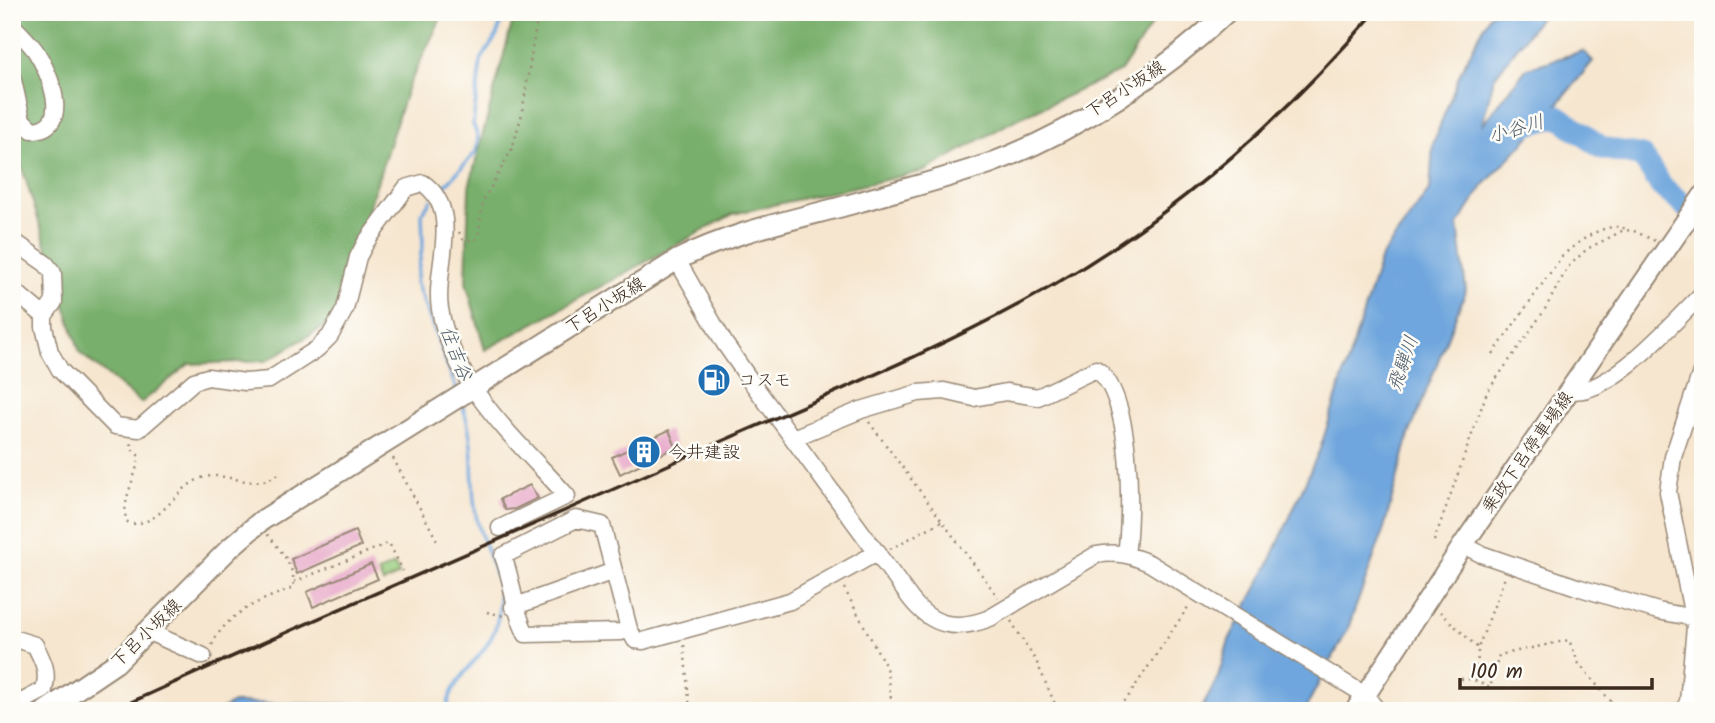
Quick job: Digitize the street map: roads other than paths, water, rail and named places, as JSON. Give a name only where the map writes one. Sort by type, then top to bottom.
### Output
[{"type":"main road","name":"下呂小坂線","points":[[45,711],[100,675],[149,632],[257,524],[677,260],[736,236],[981,166],[1039,142],[1153,73],[1199,39],[1227,12]]},
{"type":"main road","name":"乗政下呂停車場線","points":[[1360,703],[1463,545],[1703,196]]},
{"type":"street","points":[[12,25],[39,57],[54,97],[55,114],[51,123],[43,129],[32,130],[22,120],[12,76]]},
{"type":"street","points":[[12,289],[44,316],[50,352],[60,370],[115,426],[139,429],[194,381],[208,377],[245,382],[269,380],[317,349],[330,336],[345,309],[358,257],[366,242],[406,188],[423,183],[430,188],[442,207],[445,220],[438,292],[440,312],[471,389],[567,496],[500,528]]},
{"type":"street","points":[[12,240],[46,264],[53,273],[54,302],[44,316]]},
{"type":"street","points":[[677,260],[725,344],[920,611],[937,622],[955,628],[971,626],[1096,555],[1112,552],[1126,554],[1149,563],[1346,683],[1360,703],[1378,711]]},
{"type":"street","points":[[1570,390],[1591,391],[1632,362],[1703,293]]},
{"type":"street","points":[[1683,711],[1696,689],[1695,627],[1698,617],[1668,492],[1673,457],[1703,366]]},
{"type":"street","points":[[793,438],[861,410],[918,393],[944,391],[974,398],[1006,392],[1038,397],[1096,369],[1104,374],[1115,395],[1122,419],[1130,526],[1126,554]]},
{"type":"street","points":[[629,629],[621,632],[526,634],[513,607],[511,578],[503,556],[576,519],[602,525],[629,629],[635,640],[643,641],[790,601],[879,553]]},
{"type":"street","points":[[1463,545],[1510,564],[1658,611],[1698,617]]},
{"type":"street","points":[[513,607],[614,571]]},
{"type":"street","points":[[149,632],[203,656]]},
{"type":"street","points":[[12,638],[35,645],[46,667],[47,679],[44,690],[12,707]]},
{"type":"water","name":"飛騨川","points":[[1491,12],[1544,12],[1494,78],[1482,125],[1527,68],[1583,51],[1593,61],[1543,122],[1483,186],[1458,225],[1466,290],[1409,435],[1383,532],[1347,631],[1304,711],[1200,711],[1217,680],[1229,640],[1269,564],[1320,449],[1381,257],[1430,189],[1433,144],[1460,73]]},
{"type":"water","points":[[233,703],[385,705],[427,711],[219,711]]},
{"type":"waterway","name":"住吉谷","points":[[439,192],[476,152],[478,137],[473,124],[481,60],[497,35],[504,12]]},
{"type":"waterway","name":"小谷川","points":[[1515,128],[1558,116],[1602,148],[1642,156],[1661,186],[1703,221]]},
{"type":"waterway","name":"住吉谷","points":[[431,200],[422,213],[423,242],[416,282],[457,391]]},
{"type":"waterway","name":"住吉谷","points":[[447,711],[449,700],[460,679],[490,640],[499,612],[498,583],[476,515],[470,434],[462,404]]},
{"type":"railway","points":[[112,711],[876,374],[966,332],[1052,286],[1141,228],[1225,162],[1303,90],[1375,12]]},
{"type":"place","name":"コスモ","points":[[714,380]]},
{"type":"place","name":"今井建設","points":[[644,452]]}]
